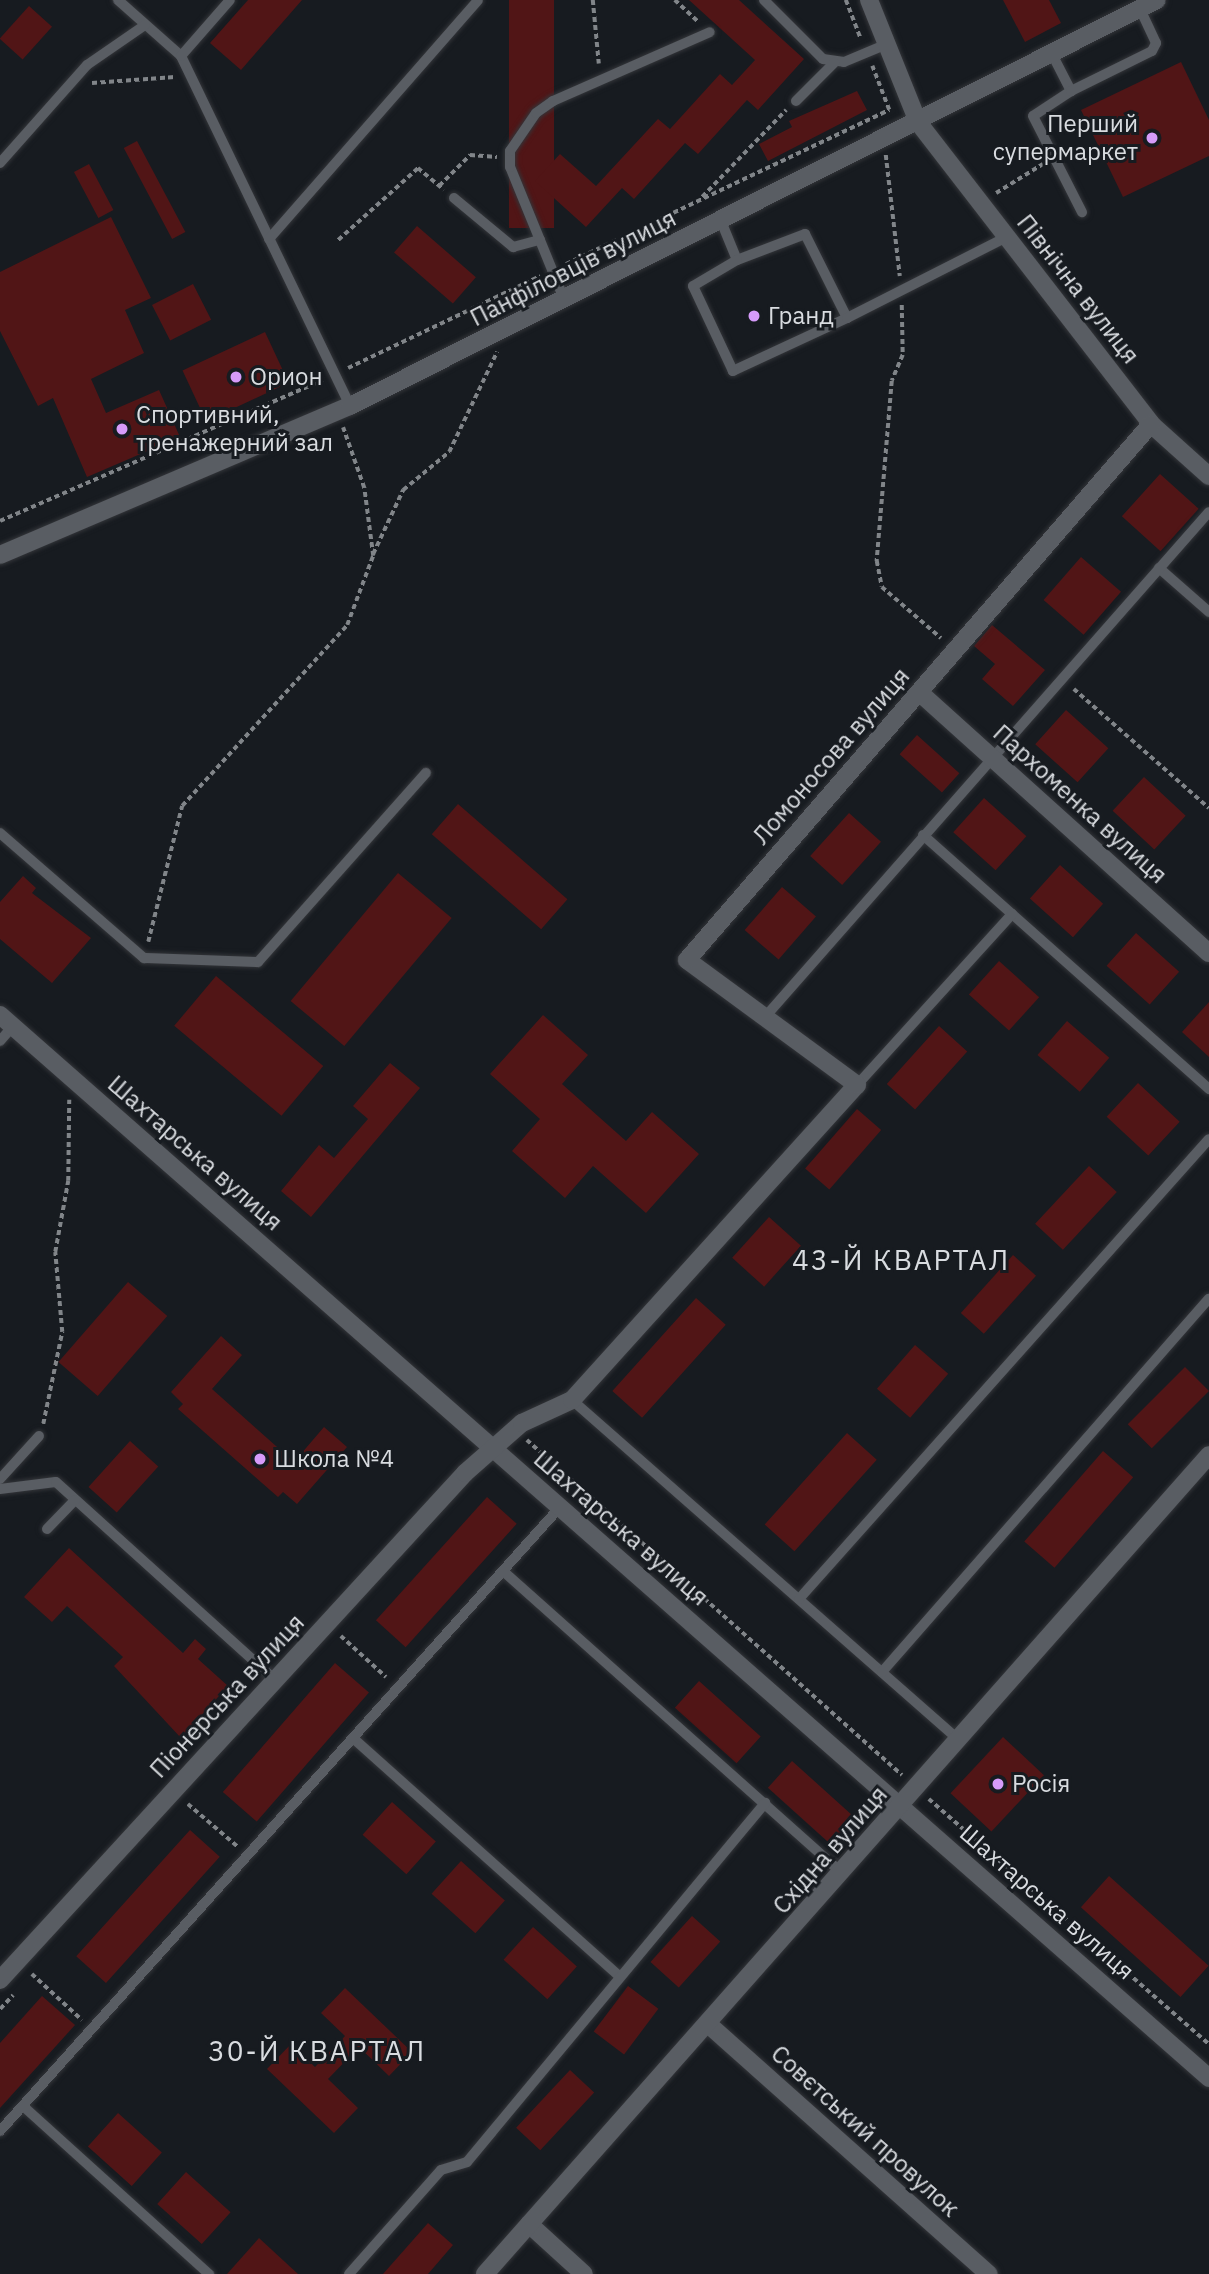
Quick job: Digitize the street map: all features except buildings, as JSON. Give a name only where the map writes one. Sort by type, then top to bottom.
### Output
[{"type":"street","name":"Північна вулиця","points":[[869,0],[918,122],[1151,424],[1209,476]]},
{"type":"street","name":"Панфіловців вулиця","points":[[0,555],[343,409],[1149,4]]},
{"type":"street","name":"Ломоносова вулиця","points":[[857,1085],[687,960],[1151,424]]},
{"type":"street","name":"Пархоменка вулиця","points":[[919,692],[1209,953]]},
{"type":"street","name":"Шахтарська вулиця","points":[[7,1021],[1209,2078]]},
{"type":"street","points":[[572,1400],[857,1085]]},
{"type":"street","name":"Піонерська вулиця","points":[[0,1980],[275,1680],[493,1448],[515,1429],[572,1400]]},
{"type":"street","name":"Східна вулиця","points":[[485,2274],[901,1807],[1209,1455]]},
{"type":"street","name":"Совєтський провулок","points":[[708,2024],[989,2274]]},
{"type":"street","points":[[529,2224],[584,2274]]},
{"type":"lane","points":[[118,0],[181,56],[334,375],[343,409]]},
{"type":"lane","points":[[181,56],[230,0]]},
{"type":"lane","points":[[269,239],[478,0]]},
{"type":"lane","points":[[764,0],[814,54],[834,63]]},
{"type":"lane","points":[[1082,212],[1034,110],[1152,51],[1156,43],[1149,4]]},
{"type":"lane","points":[[0,163],[69,85],[145,24]]},
{"type":"lane","points":[[564,299],[510,159],[536,113],[600,80],[710,32]]},
{"type":"lane","points":[[796,101],[834,63],[887,44]]},
{"type":"lane","points":[[1052,54],[1071,91]]},
{"type":"lane","points":[[454,198],[513,247],[540,240]]},
{"type":"lane","points":[[721,221],[737,260]]},
{"type":"lane","points":[[847,318],[805,234],[737,260],[693,286],[733,371],[847,318],[1007,237]]},
{"type":"lane","points":[[765,1017],[1209,512]]},
{"type":"lane","points":[[1159,568],[1209,612]]},
{"type":"lane","points":[[0,833],[144,958],[258,962],[426,773]]},
{"type":"lane","points":[[923,835],[1209,1089]]},
{"type":"lane","points":[[857,1085],[1012,914]]},
{"type":"lane","points":[[0,1041],[7,1021]]},
{"type":"lane","points":[[799,1599],[1209,1139]]},
{"type":"lane","points":[[882,1672],[1209,1299]]},
{"type":"lane","points":[[572,1400],[959,1740]]},
{"type":"lane","points":[[0,1479],[39,1436]]},
{"type":"lane","points":[[0,1489],[56,1482],[275,1680]]},
{"type":"lane","points":[[47,1529],[75,1500]]},
{"type":"lane","points":[[0,2131],[560,1507]]},
{"type":"lane","points":[[503,1571],[842,1872]]},
{"type":"lane","points":[[353,1738],[620,1977]]},
{"type":"lane","points":[[349,2274],[441,2170],[467,2162],[765,1803]]},
{"type":"lane","points":[[23,2105],[209,2274]]},
{"type":"path","points":[[593,0],[600,80]]},
{"type":"path","points":[[675,0],[710,32]]},
{"type":"path","points":[[69,85],[191,78]]},
{"type":"path","points":[[699,200],[796,101]]},
{"type":"path","points":[[0,521],[334,375],[889,110]]},
{"type":"path","points":[[884,139],[902,290],[903,355],[892,381],[877,561],[882,587],[955,651]]},
{"type":"path","points":[[439,186],[470,155],[510,159]]},
{"type":"path","points":[[980,203],[1054,157]]},
{"type":"path","points":[[338,240],[418,168],[454,198]]},
{"type":"path","points":[[144,958],[182,807],[347,625],[373,556],[403,490],[449,452],[509,327]]},
{"type":"path","points":[[343,409],[364,488],[373,556]]},
{"type":"path","points":[[1062,678],[1209,808]]},
{"type":"path","points":[[39,1436],[62,1332],[55,1252],[68,1181],[69,1098]]},
{"type":"path","points":[[515,1429],[1209,2044]]},
{"type":"path","points":[[341,1636],[398,1688]]},
{"type":"path","points":[[188,1804],[248,1855]]},
{"type":"path","points":[[32,1974],[91,2029]]},
{"type":"place","name":"Перший супермаркет","points":[[1152,138]]},
{"type":"place","name":"Гранд","points":[[754,316]]},
{"type":"place","name":"Орион","points":[[236,377]]},
{"type":"place","name":"Спортивний, тренажерний зал","points":[[122,429]]},
{"type":"place","name":"Школа №4","points":[[260,1459]]},
{"type":"place","name":"Росія","points":[[998,1784]]},
{"type":"district","name":"43-Й КВАРТАЛ","points":[[901,1260]]},
{"type":"district","name":"30-Й КВАРТАЛ","points":[[317,2051]]}]
